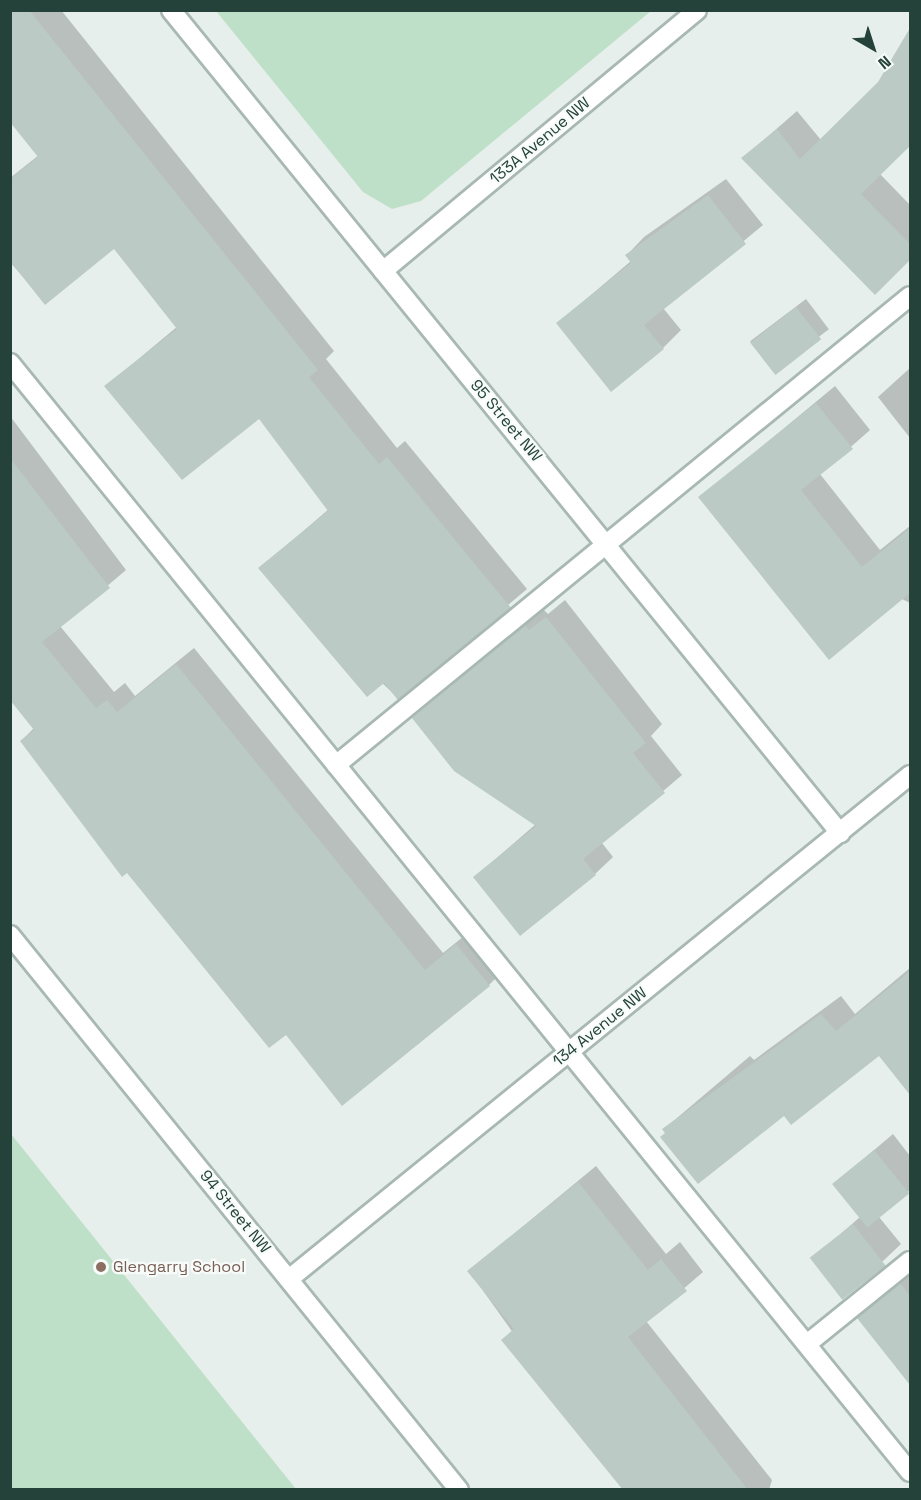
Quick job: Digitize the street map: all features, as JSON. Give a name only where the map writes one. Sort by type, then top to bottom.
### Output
[{"type":"street","name":"95 Street NW","points":[[171,10],[608,543],[840,833]]},
{"type":"street","name":"133A Avenue NW","points":[[383,271],[697,10]]},
{"type":"street","points":[[336,765],[910,296]]},
{"type":"street","points":[[10,363],[910,1472]]},
{"type":"street","name":"134 Avenue NW","points":[[289,1279],[910,776]]},
{"type":"street","name":"94 Street NW","points":[[10,935],[459,1490]]},
{"type":"street","points":[[807,1344],[910,1261]]},
{"type":"green space","points":[[216,11],[651,11],[421,201],[392,209],[363,192]]},
{"type":"green space","name":"Glengarry School","points":[[11,1134],[296,1489],[11,1489]]},
{"type":"building","points":[[10,10],[29,10],[318,370],[309,377],[379,464],[387,457],[511,608],[398,700],[384,683],[367,697],[258,568],[328,511],[259,419],[182,480],[104,386],[177,329],[114,249],[45,305],[10,261],[10,179],[38,157],[10,122]]},
{"type":"building","points":[[910,28],[910,146],[861,194],[910,244],[910,260],[875,295],[741,158],[777,129],[800,159],[878,82]]},
{"type":"building","points":[[708,195],[746,244],[644,325],[664,349],[611,392],[556,323],[631,263],[625,255]]},
{"type":"building","points":[[796,307],[821,339],[776,375],[750,343]]},
{"type":"building","points":[[816,403],[853,449],[801,490],[862,567],[910,528],[910,593],[829,660],[698,497]]},
{"type":"building","points":[[10,458],[110,588],[42,642],[96,708],[107,700],[117,712],[176,664],[425,970],[456,944],[490,986],[342,1106],[286,1035],[269,1048],[127,873],[122,877],[20,741],[34,730],[10,700]]},
{"type":"building","points":[[546,617],[646,743],[633,753],[665,793],[583,859],[596,875],[520,936],[473,877],[536,826],[454,771],[412,718],[525,625],[529,630]]},
{"type":"building","points":[[910,971],[910,1095],[879,1056],[791,1125],[784,1116],[698,1184],[660,1137],[665,1133],[662,1129],[821,1014],[836,1031]]},
{"type":"building","points":[[874,1150],[909,1194],[867,1228],[832,1184]]},
{"type":"building","points":[[578,1182],[648,1270],[661,1259],[687,1291],[628,1337],[748,1490],[623,1490],[501,1340],[514,1329],[467,1271]]},
{"type":"building","points":[[853,1224],[886,1266],[842,1300],[810,1258]]},
{"type":"building","points":[[900,1283],[910,1296],[910,1385],[857,1318]]},
{"type":"place","name":"Glengarry School","points":[[101,1267]]}]
